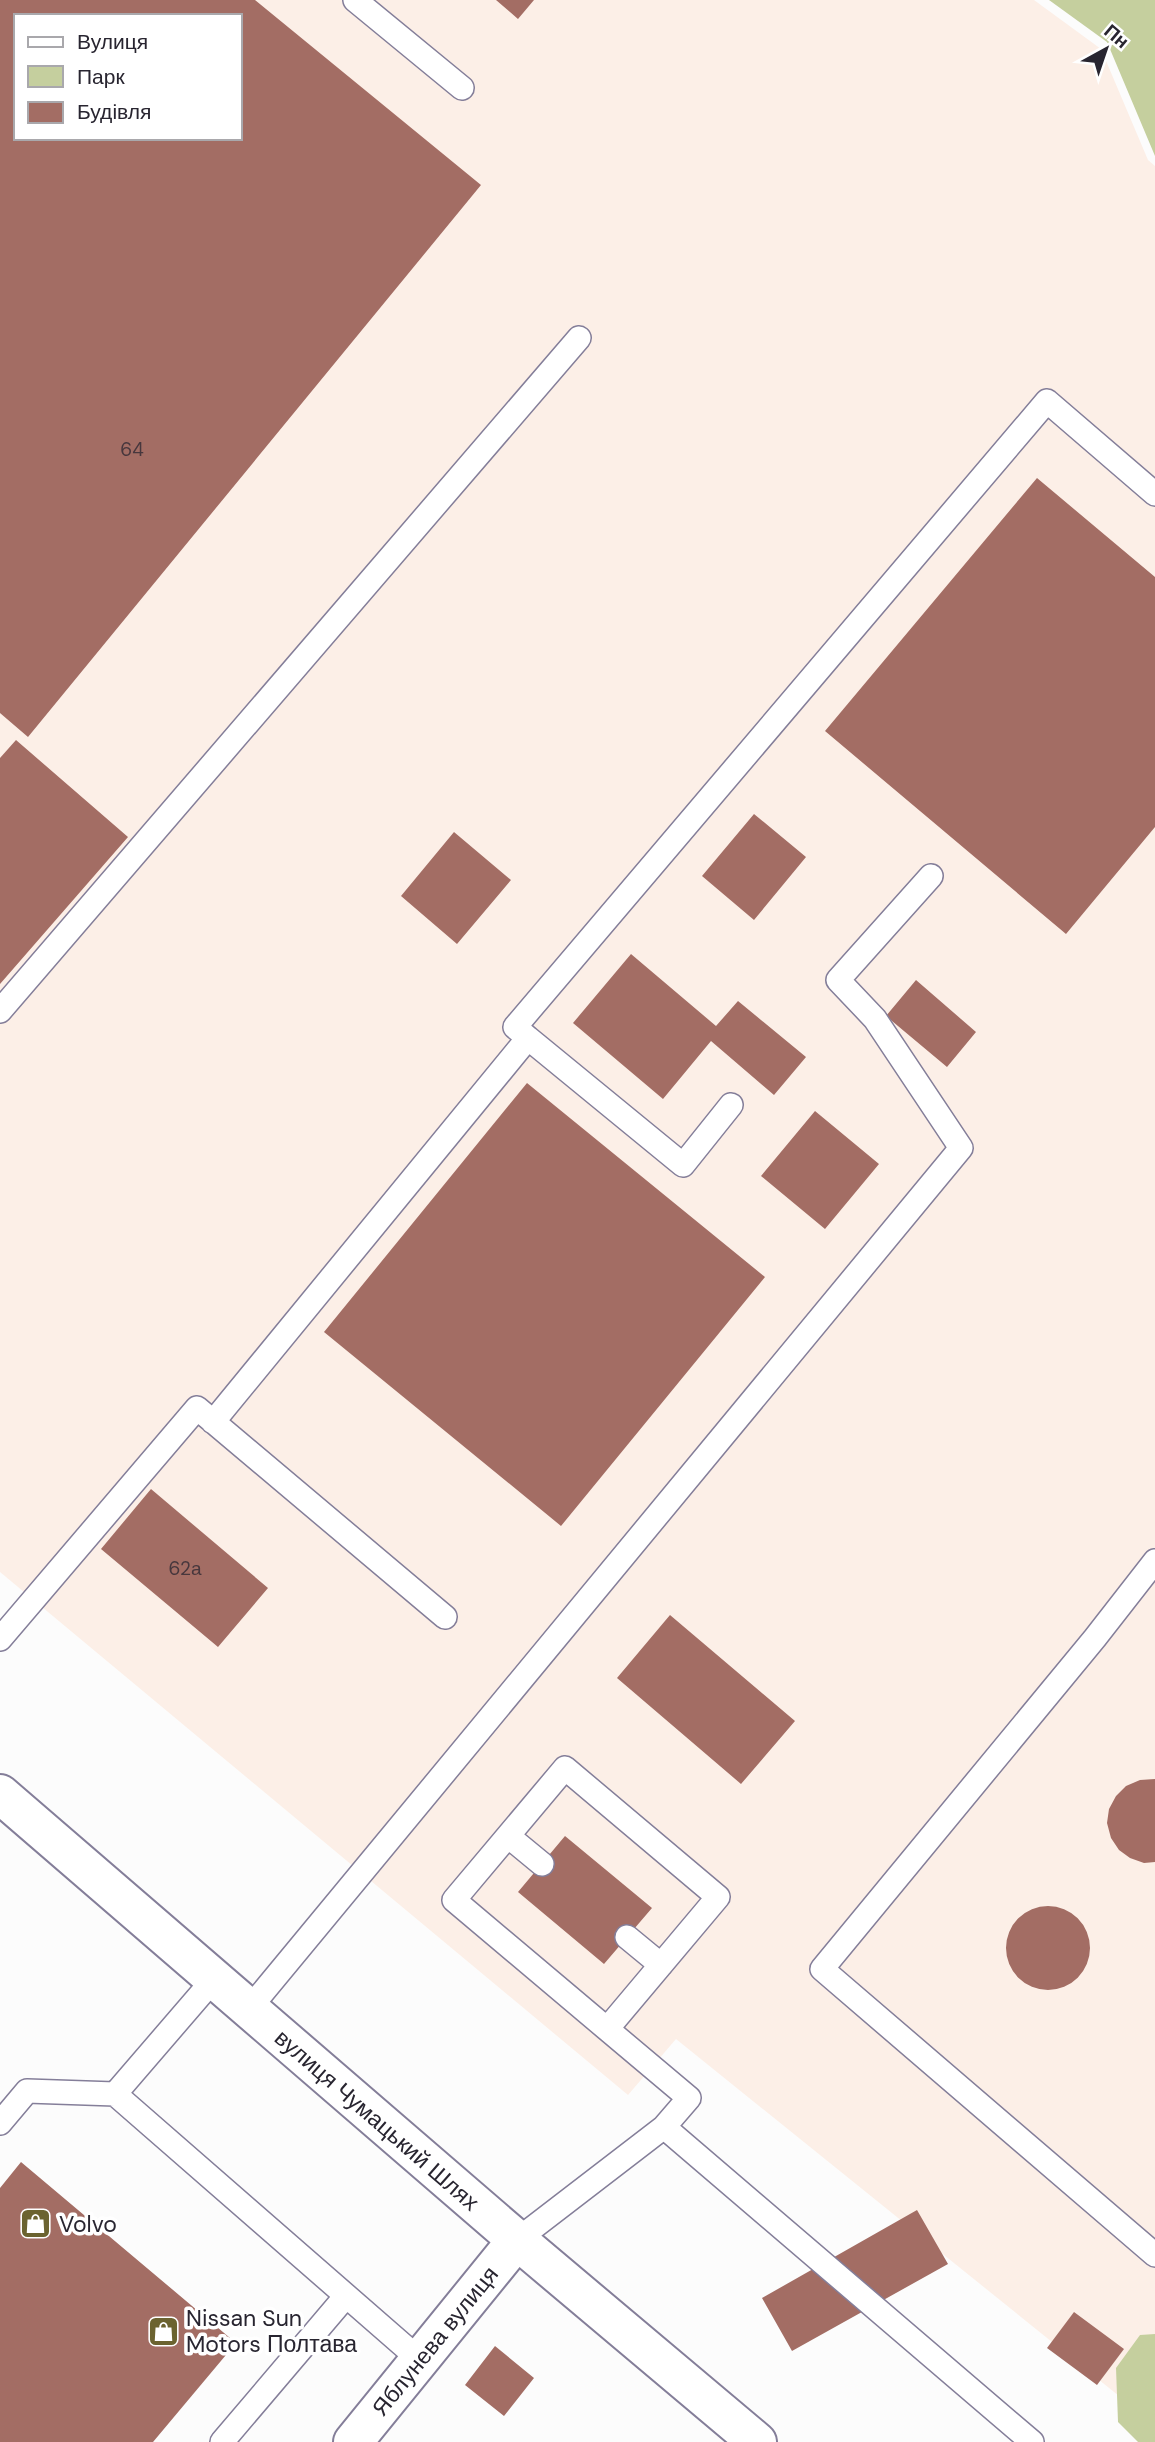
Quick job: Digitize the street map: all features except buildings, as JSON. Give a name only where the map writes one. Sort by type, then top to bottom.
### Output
[{"type":"main road","name":"вулиця Чумацький Шлях","points":[[0,1794],[517,2240],[757,2442]]},
{"type":"main road","name":"Яблунева вулиця","points":[[353,2442],[517,2240]]},
{"type":"lane","points":[[355,0],[462,88]]},
{"type":"lane","points":[[0,1011],[579,338]]},
{"type":"lane","points":[[731,1105],[682,1164],[515,1027],[1047,401],[1155,494]]},
{"type":"lane","points":[[249,2009],[961,1148],[875,1019],[838,980],[931,876]]},
{"type":"lane","points":[[213,1422],[528,1038]]},
{"type":"lane","points":[[0,1639],[197,1409],[445,1617]]},
{"type":"lane","points":[[1155,1561],[1095,1638],[822,1969],[1155,2255]]},
{"type":"lane","points":[[517,2240],[664,2127],[689,2098],[607,2029],[454,1900],[565,1768],[718,1897],[607,2029]]},
{"type":"lane","points":[[508,1836],[541,1864]]},
{"type":"lane","points":[[627,1937],[661,1965]]},
{"type":"lane","points":[[115,2094],[214,1979]]},
{"type":"lane","points":[[0,2123],[27,2091],[115,2094],[420,2360]]},
{"type":"lane","points":[[664,2127],[1032,2442]]},
{"type":"lane","points":[[222,2442],[346,2296]]},
{"type":"shaded area","points":[[0,0],[1034,0],[1101,49],[1148,160],[1155,166],[1155,2425],[676,2039],[628,2095],[0,1572]]},
{"type":"green space","points":[[1049,0],[1155,0],[1155,156],[1107,42]]},
{"type":"green space","points":[[1155,2334],[1155,2442],[1138,2442],[1118,2422],[1116,2368],[1140,2335]]},
{"type":"place","name":"Volvo","points":[[36,2224]]},
{"type":"place","name":"Nissan Sun Motors Полтава","points":[[163,2331]]}]
